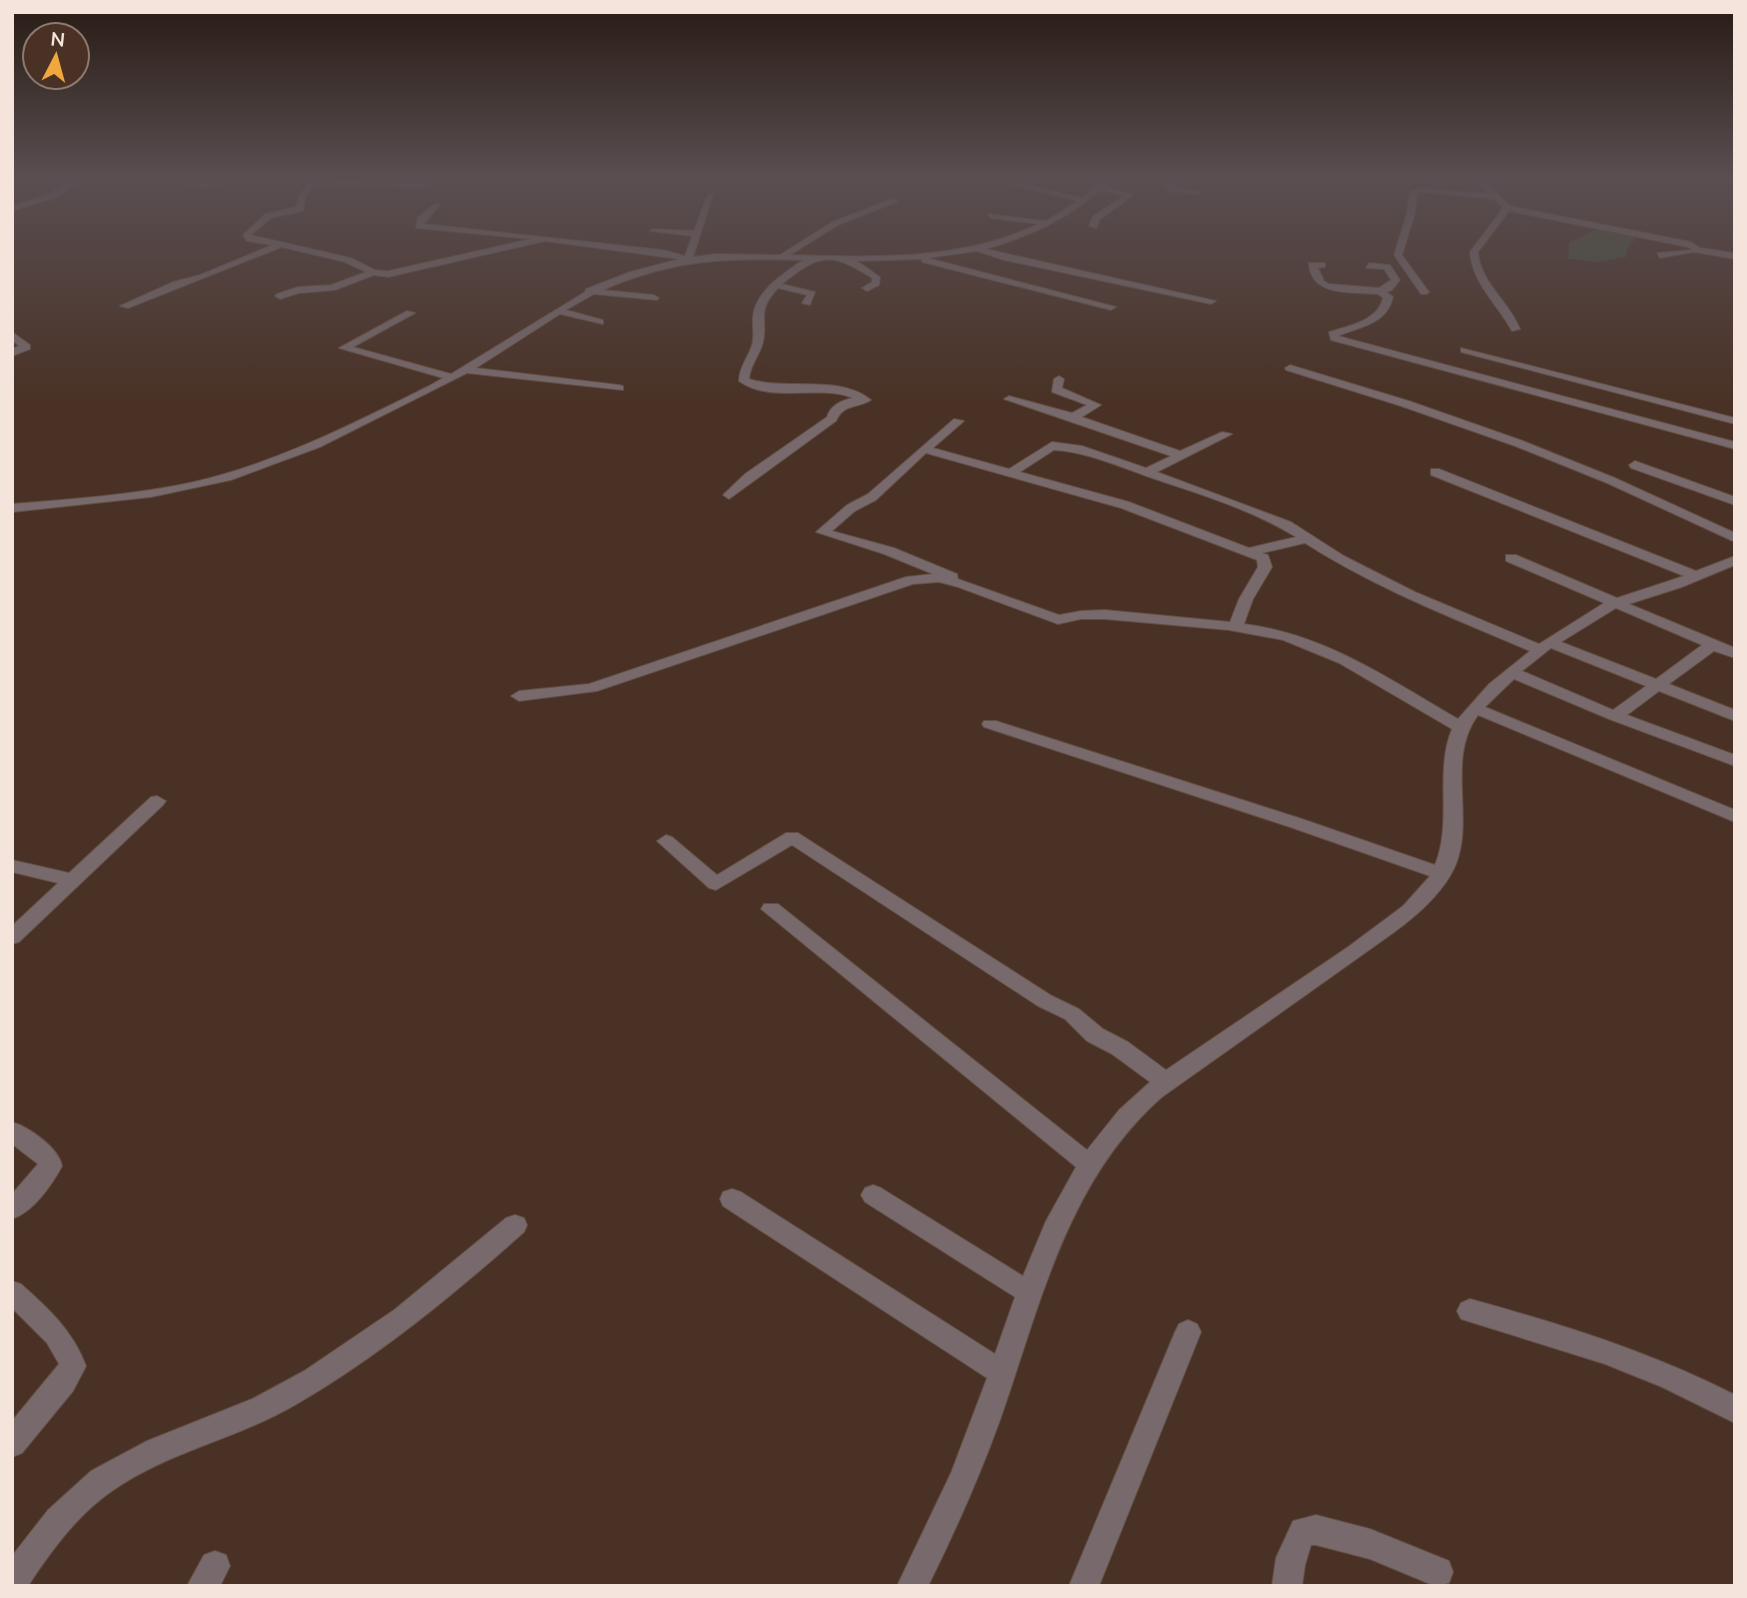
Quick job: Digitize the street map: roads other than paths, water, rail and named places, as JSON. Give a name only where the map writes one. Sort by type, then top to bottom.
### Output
[{"type":"street","points":[[125,306],[258,254]]},
{"type":"street","points":[[321,254],[348,260],[381,274],[398,273],[481,254]]},
{"type":"street","points":[[665,254],[688,259]]},
{"type":"street","points":[[688,259],[690,254]]},
{"type":"street","points":[[782,257],[786,254]]},
{"type":"street","points":[[12,508],[162,492],[236,474],[330,438],[452,377],[589,291],[626,275],[688,259],[782,257],[849,260],[914,258],[937,254]]},
{"type":"street","points":[[993,254],[1211,301]]},
{"type":"street","points":[[1398,254],[1424,292]]},
{"type":"street","points":[[1474,254],[1481,281],[1507,311],[1515,329]]},
{"type":"street","points":[[1660,255],[1671,254]]},
{"type":"street","points":[[729,495],[749,477],[832,419],[834,411],[848,402],[866,400],[840,392],[744,381],[745,369],[758,343],[757,316],[761,304],[775,285],[811,258]]},
{"type":"street","points":[[914,258],[1111,307]]},
{"type":"street","points":[[849,260],[876,277],[876,283],[866,288]]},
{"type":"street","points":[[1322,265],[1312,265],[1320,283],[1327,286],[1380,291],[1389,288],[1396,280],[1387,267],[1369,267]]},
{"type":"street","points":[[280,296],[298,290],[332,288],[373,272]]},
{"type":"street","points":[[775,285],[812,294],[807,303]]},
{"type":"street","points":[[589,291],[654,298]]},
{"type":"street","points":[[1380,291],[1388,297],[1388,305],[1381,314],[1332,334],[1334,338],[1735,446]]},
{"type":"street","points":[[558,311],[600,322]]},
{"type":"street","points":[[410,313],[344,348],[452,377]]},
{"type":"street","points":[[12,335],[26,347],[12,353]]},
{"type":"street","points":[[1465,350],[1735,421]]},
{"type":"street","points":[[1290,369],[1423,410],[1531,449],[1630,489],[1735,538]]},
{"type":"street","points":[[464,370],[619,388]]},
{"type":"street","points":[[1059,379],[1056,390],[1095,403],[1095,406],[1073,417]]},
{"type":"street","points":[[1009,399],[1073,417],[1179,455]]},
{"type":"street","points":[[958,421],[872,497],[851,508],[823,533],[888,551],[1021,604],[1069,615],[1112,616],[1235,628],[1286,636],[1319,648],[1459,726]]},
{"type":"street","points":[[1147,472],[1226,434]]},
{"type":"street","points":[[1011,472],[1044,450],[1060,445],[1078,448],[1286,525],[1339,559],[1430,604],[1735,716]]},
{"type":"street","points":[[924,449],[1125,505],[1263,558],[1265,567],[1246,599],[1235,628]]},
{"type":"street","points":[[1635,465],[1735,501]]},
{"type":"street","points":[[1435,472],[1696,576]]},
{"type":"street","points":[[1248,552],[1308,538]]},
{"type":"street","points":[[1511,558],[1735,654]]},
{"type":"street","points":[[912,1586],[960,1489],[1028,1292],[1070,1200],[1090,1165],[1130,1114],[1164,1081],[1245,1029],[1358,950],[1418,902],[1442,874],[1449,860],[1453,841],[1452,770],[1455,741],[1459,726],[1474,708],[1513,673],[1580,622],[1616,604],[1732,563]]},
{"type":"street","points":[[519,696],[591,688],[911,580],[939,578],[963,584],[1058,620],[1069,615]]},
{"type":"street","points":[[1615,716],[1713,645]]},
{"type":"street","points":[[1513,673],[1615,716],[1735,761]]},
{"type":"street","points":[[1474,708],[1735,817]]},
{"type":"street","points":[[990,724],[1296,823],[1442,874]]},
{"type":"street","points":[[12,936],[157,801]]},
{"type":"street","points":[[666,841],[716,884],[792,837],[1045,1001],[1072,1014],[1095,1035],[1120,1048],[1164,1081]]},
{"type":"street","points":[[12,866],[72,880]]},
{"type":"street","points":[[771,909],[1090,1165]]},
{"type":"street","points":[[12,1131],[49,1160],[50,1166],[31,1191],[12,1209]]},
{"type":"street","points":[[873,1195],[1028,1292]]},
{"type":"street","points":[[732,1199],[1002,1373]]},
{"type":"street","points":[[12,1582],[60,1520],[86,1494],[116,1472],[153,1454],[234,1422],[322,1374],[433,1297],[515,1225]]},
{"type":"street","points":[[12,1292],[45,1323],[70,1354],[73,1366],[12,1443]]},
{"type":"street","points":[[1470,1311],[1542,1330],[1617,1356],[1678,1380],[1735,1410]]},
{"type":"street","points":[[1084,1586],[1188,1332]]},
{"type":"street","points":[[1287,1586],[1288,1565],[1297,1540],[1303,1531],[1314,1528],[1343,1536],[1438,1572]]}]
